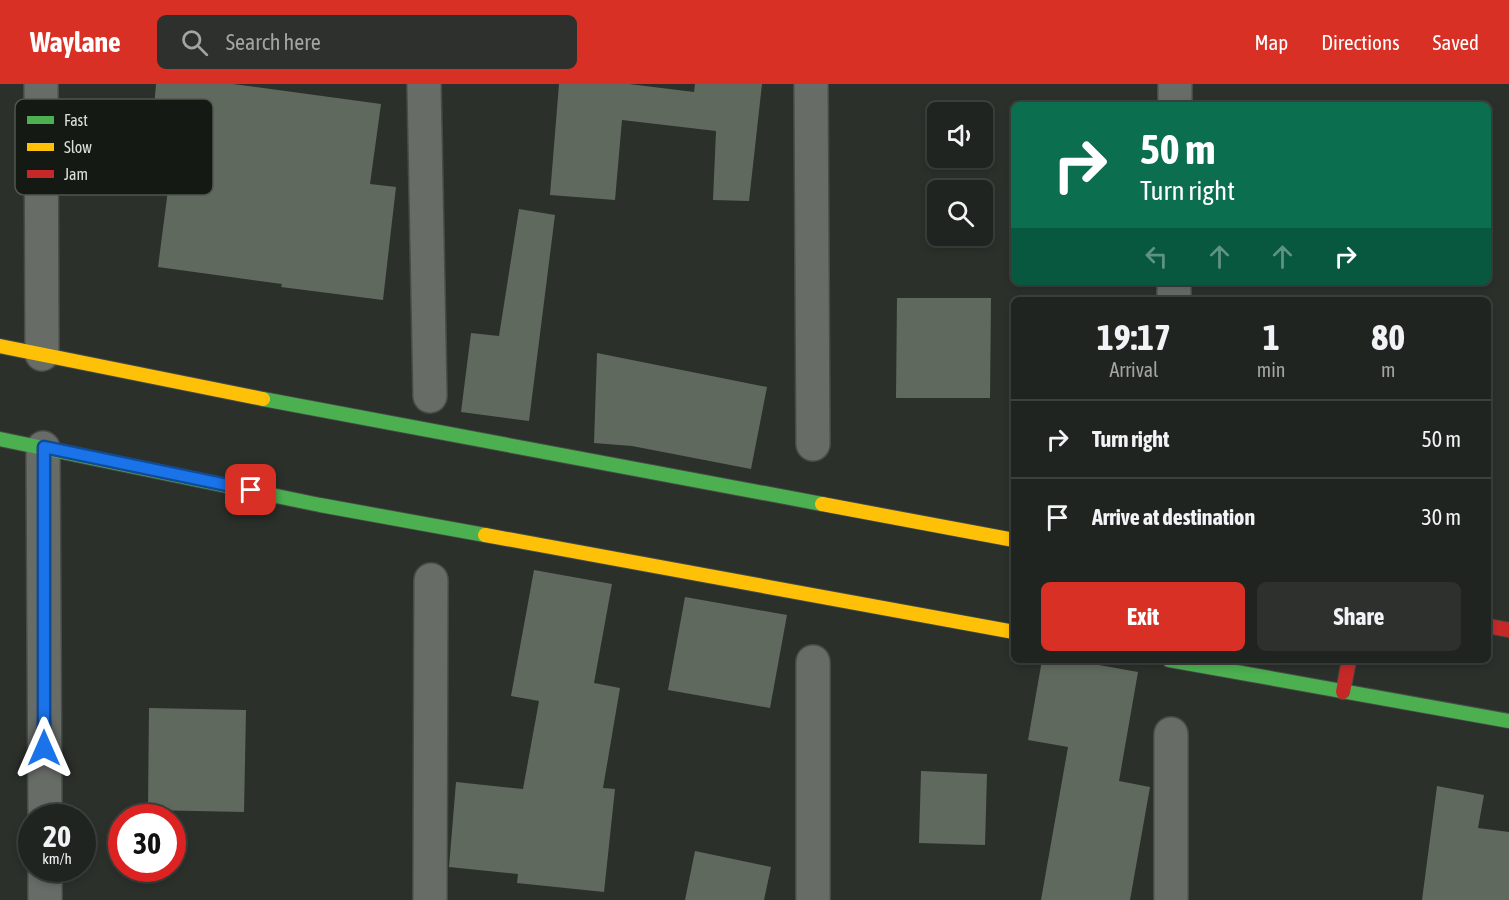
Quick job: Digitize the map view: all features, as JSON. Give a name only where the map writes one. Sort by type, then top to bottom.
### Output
[{"type":"main road","points":[[0,346],[338,414],[1011,539]]},
{"type":"main road","points":[[0,439],[320,505],[1011,631]]},
{"type":"main road","points":[[1491,627],[1509,630]]},
{"type":"main road","points":[[1185,663],[1509,721]]},
{"type":"main road","points":[[1343,692],[1348,663]]},
{"type":"street","points":[[41,84],[41,99]]},
{"type":"street","points":[[424,84],[430,396]]},
{"type":"street","points":[[812,84],[813,444]]},
{"type":"street","points":[[1175,84],[1175,102]]},
{"type":"street","points":[[41,195],[42,354]]},
{"type":"street","points":[[44,447],[45,804]]},
{"type":"street","points":[[430,900],[431,580]]},
{"type":"street","points":[[813,662],[813,900]]},
{"type":"street","points":[[1171,734],[1171,900]]},
{"type":"street","points":[[45,882],[45,900]]},
{"type":"building","points":[[156,84],[233,84],[381,104],[370,184],[396,187],[383,300],[281,287],[282,284],[158,267],[167,195],[213,195],[213,99],[155,99]]},
{"type":"building","points":[[559,84],[629,84],[694,92],[695,84],[762,84],[749,201],[713,200],[716,131],[622,120],[615,200],[550,195]]},
{"type":"building","points":[[519,209],[555,215],[529,421],[461,412],[471,333],[499,336]]},
{"type":"building","points":[[897,298],[991,298],[990,398],[896,398]]},
{"type":"building","points":[[597,353],[767,387],[751,469],[632,446],[594,443]]},
{"type":"building","points":[[534,570],[612,584],[594,683],[620,688],[603,788],[615,789],[604,892],[517,883],[518,874],[449,867],[456,782],[523,789],[539,701],[511,696]]},
{"type":"building","points":[[685,597],[787,615],[770,708],[668,690]]},
{"type":"building","points":[[1041,663],[1088,663],[1138,672],[1119,781],[1150,787],[1130,900],[1041,900],[1068,747],[1028,740]]},
{"type":"building","points":[[149,708],[246,710],[244,812],[186,811],[186,804],[148,804]]},
{"type":"building","points":[[921,771],[987,774],[985,845],[919,843]]},
{"type":"building","points":[[1437,786],[1484,795],[1478,828],[1509,832],[1509,900],[1422,900]]},
{"type":"building","points":[[695,851],[771,867],[764,900],[685,900]]},
{"type":"traffic: fast","points":[[263,399],[822,504]]},
{"type":"traffic: fast","points":[[0,439],[320,505],[485,535]]},
{"type":"traffic: fast","points":[[1186,663],[1509,721]]},
{"type":"traffic: slow","points":[[0,346],[263,399]]},
{"type":"traffic: slow","points":[[822,504],[1011,539]]},
{"type":"traffic: slow","points":[[485,535],[1011,631]]},
{"type":"traffic: jam","points":[[1491,627],[1509,630]]},
{"type":"traffic: jam","points":[[1343,692],[1348,663]]},
{"type":"route","points":[[44,748],[44,447],[251,490]]}]
